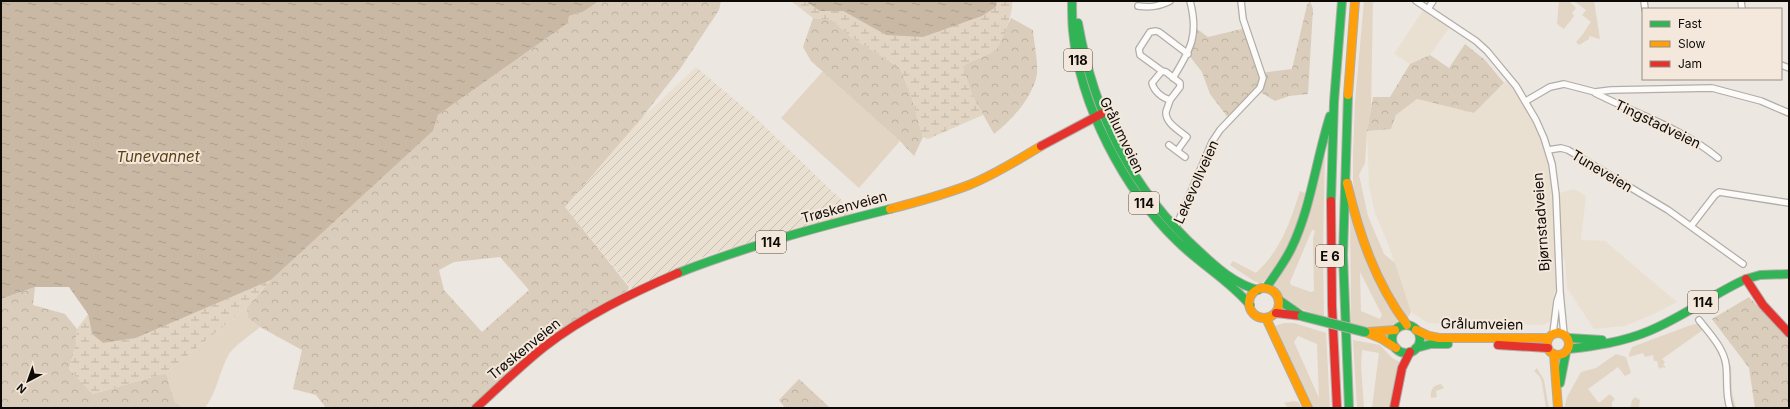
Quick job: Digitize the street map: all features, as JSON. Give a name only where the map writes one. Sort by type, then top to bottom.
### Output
[{"type":"main road","name":"Grålumveien","points":[[1072,1],[1076,54],[1088,98],[1140,182],[1175,228],[1195,248],[1244,286],[1262,289]]},
{"type":"main road","name":"Grålumveien","points":[[1075,1],[1083,54],[1099,114],[1122,170],[1138,195],[1176,240],[1232,286],[1250,305]]},
{"type":"main road","name":"E 6","points":[[1337,408],[1330,270],[1331,188],[1334,104],[1342,1]]},
{"type":"main road","name":"E 6","points":[[1349,408],[1344,299],[1344,168],[1354,1]]},
{"type":"main road","name":"E 6","points":[[1262,289],[1283,267],[1296,240],[1326,126],[1334,104]]},
{"type":"main road","name":"Trøskenveien","points":[[476,408],[547,344],[587,319],[660,280],[746,249],[957,190],[996,171],[1099,114]]},
{"type":"main road","name":"E 6","points":[[1344,168],[1363,243],[1394,308],[1407,325]]},
{"type":"main road","name":"114","points":[[1551,351],[1562,355],[1567,351],[1619,340],[1659,326],[1746,279],[1760,276],[1789,274]]},
{"type":"main road","points":[[1746,279],[1762,305],[1789,332]]},
{"type":"main road","name":"114","points":[[1262,289],[1275,293],[1279,300],[1302,316]]},
{"type":"main road","points":[[1250,305],[1251,296],[1262,289]]},
{"type":"main road","points":[[1279,300],[1276,313],[1266,318],[1308,408]]},
{"type":"main road","name":"114","points":[[1250,305],[1253,313],[1261,318],[1266,318]]},
{"type":"main road","name":"114","points":[[1276,313],[1302,316],[1377,334],[1395,330],[1400,326],[1407,325],[1416,330]]},
{"type":"main road","points":[[1395,330],[1392,341],[1396,348]]},
{"type":"main road","name":"Grålumveien","points":[[1416,330],[1429,336],[1439,338],[1523,339],[1550,336]]},
{"type":"main road","points":[[1394,408],[1402,368],[1419,338],[1416,330]]},
{"type":"main road","name":"114","points":[[1550,336],[1556,332],[1566,336],[1589,340],[1619,340]]},
{"type":"main road","name":"114","points":[[1377,334],[1402,352],[1413,350]]},
{"type":"main road","points":[[1550,336],[1547,343],[1551,351],[1558,404]]},
{"type":"main road","points":[[1558,404],[1563,363],[1567,351],[1566,336]]},
{"type":"main road","name":"Grålumveien","points":[[1413,350],[1426,345],[1439,344],[1551,351]]},
{"type":"street","points":[[1138,6],[1148,8],[1160,6],[1170,1]]},
{"type":"street","points":[[1173,78],[1188,54],[1192,44],[1193,26],[1190,1]]},
{"type":"street","name":"Lekevollveien","points":[[1176,240],[1175,228],[1212,142],[1220,130],[1263,83],[1263,78],[1243,19],[1241,1]]},
{"type":"street","points":[[1416,1],[1476,41],[1501,67],[1526,101],[1536,120],[1548,150]]},
{"type":"street","points":[[1428,9],[1433,1]]},
{"type":"street","points":[[1177,151],[1187,137],[1172,125],[1166,112],[1170,100],[1180,87],[1180,83],[1140,55],[1139,49],[1150,32],[1156,31],[1188,54]]},
{"type":"street","points":[[1162,71],[1152,83],[1153,89],[1165,99],[1170,100]]},
{"type":"street","points":[[1526,101],[1550,87],[1564,84],[1595,92],[1611,90],[1712,88],[1761,101],[1789,113]]},
{"type":"street","name":"Tingstadveien","points":[[1595,92],[1686,135],[1718,158]]},
{"type":"street","points":[[1169,145],[1185,157]]},
{"type":"street","name":"Tuneveien","points":[[1548,150],[1562,148],[1568,150],[1668,210],[1743,264]]},
{"type":"street","name":"Bjørnstadveien","points":[[1548,150],[1556,195],[1560,292],[1566,336]]},
{"type":"street","points":[[1691,226],[1719,192],[1789,203]]},
{"type":"street","name":"Bjørnstadveien","points":[[1550,336],[1560,292]]},
{"type":"street","points":[[1700,320],[1720,350],[1726,363],[1726,392],[1730,408]]},
{"type":"shaded area","points":[[1425,7],[1452,24],[1430,55],[1410,64],[1394,54]]},
{"type":"shaded area","points":[[696,67],[755,117],[859,217],[748,243],[708,255],[632,289],[565,207],[640,120]]},
{"type":"shaded area","points":[[1510,78],[1526,101],[1548,150],[1556,194],[1574,189],[1586,196],[1581,240],[1605,241],[1677,302],[1652,315],[1625,326],[1594,329],[1567,288],[1565,261],[1558,245],[1560,292],[1554,292],[1552,320],[1544,325],[1493,324],[1488,322],[1479,326],[1428,323],[1411,312],[1388,244],[1375,213],[1369,186],[1367,131],[1391,129],[1396,115],[1417,99],[1474,113]]},
{"type":"green space","points":[[599,1],[721,1],[719,10],[680,69],[640,120],[565,207],[629,287],[628,290],[567,325],[546,340],[476,408],[326,408],[316,395],[293,389],[302,350],[260,327],[248,318],[247,307],[271,280],[433,131],[438,115],[568,23],[569,16],[583,12]],"holes":[[[500,257],[529,290],[482,332],[444,290],[439,270],[454,262]]]},
{"type":"green space","points":[[791,1],[805,1],[820,11],[843,11],[886,35],[996,7],[997,1],[1012,1],[1008,25],[997,49],[963,66],[972,95],[983,115],[928,139],[923,137],[911,95],[900,68],[851,37],[832,20],[813,18]]},
{"type":"green space","points":[[1310,1],[1313,9],[1308,94],[1289,96],[1275,101],[1257,90],[1229,119],[1210,94],[1202,72],[1188,54],[1193,26],[1208,37],[1246,28],[1261,73],[1292,69],[1307,5]]},
{"type":"green space","points":[[1364,1],[1373,1],[1371,107],[1367,131],[1365,163],[1359,175],[1368,216],[1384,254],[1395,263],[1411,312],[1407,319],[1398,309],[1370,252],[1356,206],[1353,181],[1355,102]]},
{"type":"green space","points":[[1559,1],[1569,1],[1576,8],[1572,13],[1574,16],[1564,29],[1557,24]]},
{"type":"green space","points":[[1574,1],[1594,1],[1600,39],[1589,36],[1589,39],[1579,45],[1576,42],[1591,22],[1582,15],[1586,10]]},
{"type":"green space","points":[[813,18],[832,20],[851,37],[900,68],[911,95],[923,137],[914,156],[900,141],[811,61],[803,47]]},
{"type":"green space","points":[[1011,18],[1033,30],[1037,74],[1035,83],[1021,107],[1008,122],[994,134],[972,95],[962,66],[996,49]]},
{"type":"green space","points":[[1465,44],[1485,60],[1504,83],[1474,113],[1417,99],[1396,115],[1391,129],[1367,131],[1373,97],[1390,97],[1410,64],[1430,55],[1449,68]]},
{"type":"green space","points":[[823,71],[900,141],[859,188],[781,118]]},
{"type":"green space","points":[[1325,147],[1323,250],[1324,317],[1296,307],[1284,299],[1273,287],[1283,271],[1299,237]],"holes":[[[1312,230],[1314,230],[1314,291],[1311,292],[1291,285],[1290,282]]]},
{"type":"green space","points":[[1300,191],[1305,193],[1290,241],[1278,263],[1261,284],[1230,265],[1233,261],[1256,273],[1265,264],[1284,235]]},
{"type":"green space","points":[[1350,207],[1398,322],[1380,328],[1351,324]],"holes":[[[1360,272],[1382,315],[1380,319],[1361,311]]]},
{"type":"green space","points":[[271,280],[247,307],[166,373],[93,394],[69,369],[76,344],[77,329],[88,314],[92,334],[103,343],[136,338]]},
{"type":"green space","points":[[35,287],[33,305],[65,314],[77,329],[76,344],[69,369],[93,394],[166,373],[175,402],[184,408],[1,408],[1,299]]},
{"type":"green space","points":[[1749,297],[1781,329],[1789,341],[1789,408],[1755,408],[1749,368],[1712,319]]},
{"type":"green space","points":[[247,307],[248,318],[260,327],[229,354],[209,402],[205,408],[184,408],[175,402],[166,373]]},
{"type":"green space","points":[[1284,323],[1294,323],[1326,333],[1330,408],[1311,408],[1275,326]],"holes":[[[1298,336],[1317,344],[1319,398],[1294,342]]]},
{"type":"green space","points":[[1697,324],[1703,330],[1662,359],[1665,362],[1663,365],[1665,368],[1663,367],[1659,369],[1657,361],[1654,361],[1653,355],[1645,357],[1643,353],[1629,357],[1632,347]]},
{"type":"green space","points":[[1353,340],[1380,345],[1392,358],[1400,362],[1391,408],[1372,408],[1379,353],[1362,350],[1361,365],[1364,408],[1357,408]]},
{"type":"green space","points":[[1616,354],[1626,357],[1631,373],[1625,376],[1618,367],[1588,389],[1599,403],[1610,394],[1615,399],[1612,402],[1612,408],[1564,408],[1567,397],[1581,372],[1596,368]]},
{"type":"green space","points":[[1731,365],[1732,393],[1736,408],[1734,408],[1729,392],[1729,366]]},
{"type":"green space","points":[[1537,368],[1544,380],[1549,408],[1546,408],[1540,377],[1534,371]]},
{"type":"green space","points":[[799,379],[830,408],[785,408],[779,400]]},
{"type":"green space","points":[[1441,384],[1444,388],[1436,391],[1437,397],[1431,398],[1433,388],[1436,385]]},
{"type":"green space","points":[[1635,397],[1640,400],[1639,408],[1630,408],[1632,400]]},
{"type":"green space","points":[[1294,401],[1298,402],[1303,408],[1288,408],[1284,403]]},
{"type":"water","name":"Tunevannet","points":[[1,1],[599,1],[583,12],[569,16],[568,23],[438,115],[433,131],[271,280],[136,338],[103,343],[92,334],[88,314],[69,287],[35,287],[1,299]]},
{"type":"water","points":[[805,1],[997,1],[996,7],[982,16],[923,37],[886,35],[843,11],[820,11]]},
{"type":"traffic: fast","points":[[1072,1],[1072,20],[1077,59],[1085,88],[1095,117],[1108,145],[1123,171],[1139,197],[1177,241],[1224,280],[1250,305]]},
{"type":"traffic: fast","points":[[1331,201],[1334,102],[1342,1]]},
{"type":"traffic: fast","points":[[1078,23],[1085,56],[1105,119],[1135,176],[1176,228],[1200,252],[1234,280],[1258,290]]},
{"type":"traffic: fast","points":[[1348,95],[1343,255],[1349,408]]},
{"type":"traffic: fast","points":[[1266,288],[1291,249],[1304,217],[1330,116]]},
{"type":"traffic: fast","points":[[678,273],[730,254],[890,209]]},
{"type":"traffic: fast","points":[[1568,349],[1609,343],[1639,335],[1674,319],[1746,279],[1760,275],[1789,274]]},
{"type":"traffic: fast","points":[[1279,300],[1302,316]]},
{"type":"traffic: fast","points":[[1302,316],[1365,332]]},
{"type":"traffic: fast","points":[[1406,325],[1416,329],[1420,339],[1416,349],[1406,353],[1396,349],[1392,339],[1396,329],[1406,325]]},
{"type":"traffic: fast","points":[[1569,338],[1602,340]]},
{"type":"traffic: fast","points":[[1416,348],[1431,344],[1448,344]]},
{"type":"traffic: fast","points":[[1560,383],[1566,352]]},
{"type":"traffic: slow","points":[[1348,95],[1355,1]]},
{"type":"traffic: slow","points":[[890,209],[969,185],[997,172],[1041,146]]},
{"type":"traffic: slow","points":[[1347,183],[1357,221],[1377,275],[1396,309],[1407,325]]},
{"type":"traffic: slow","points":[[1264,288],[1274,293],[1279,303],[1274,313],[1264,318],[1254,313],[1249,303],[1254,293],[1264,288]]},
{"type":"traffic: slow","points":[[1266,318],[1308,408]]},
{"type":"traffic: slow","points":[[1368,332],[1395,330]]},
{"type":"traffic: slow","points":[[1416,330],[1429,336],[1439,338],[1548,338]]},
{"type":"traffic: slow","points":[[1365,332],[1382,339],[1396,348]]},
{"type":"traffic: slow","points":[[1554,333],[1562,333],[1569,340],[1569,344],[1569,348],[1562,355],[1554,355],[1547,348],[1547,340],[1554,333]]},
{"type":"traffic: slow","points":[[1554,354],[1558,408]]},
{"type":"traffic: jam","points":[[1041,146],[1103,113]]},
{"type":"traffic: jam","points":[[1331,201],[1332,306],[1337,408]]},
{"type":"traffic: jam","points":[[476,408],[526,362],[575,325],[609,306],[678,273]]},
{"type":"traffic: jam","points":[[1746,279],[1763,305],[1789,333]]},
{"type":"traffic: jam","points":[[1276,313],[1302,316]]},
{"type":"traffic: jam","points":[[1498,345],[1548,348]]},
{"type":"traffic: jam","points":[[1394,408],[1402,368],[1410,352]]}]
